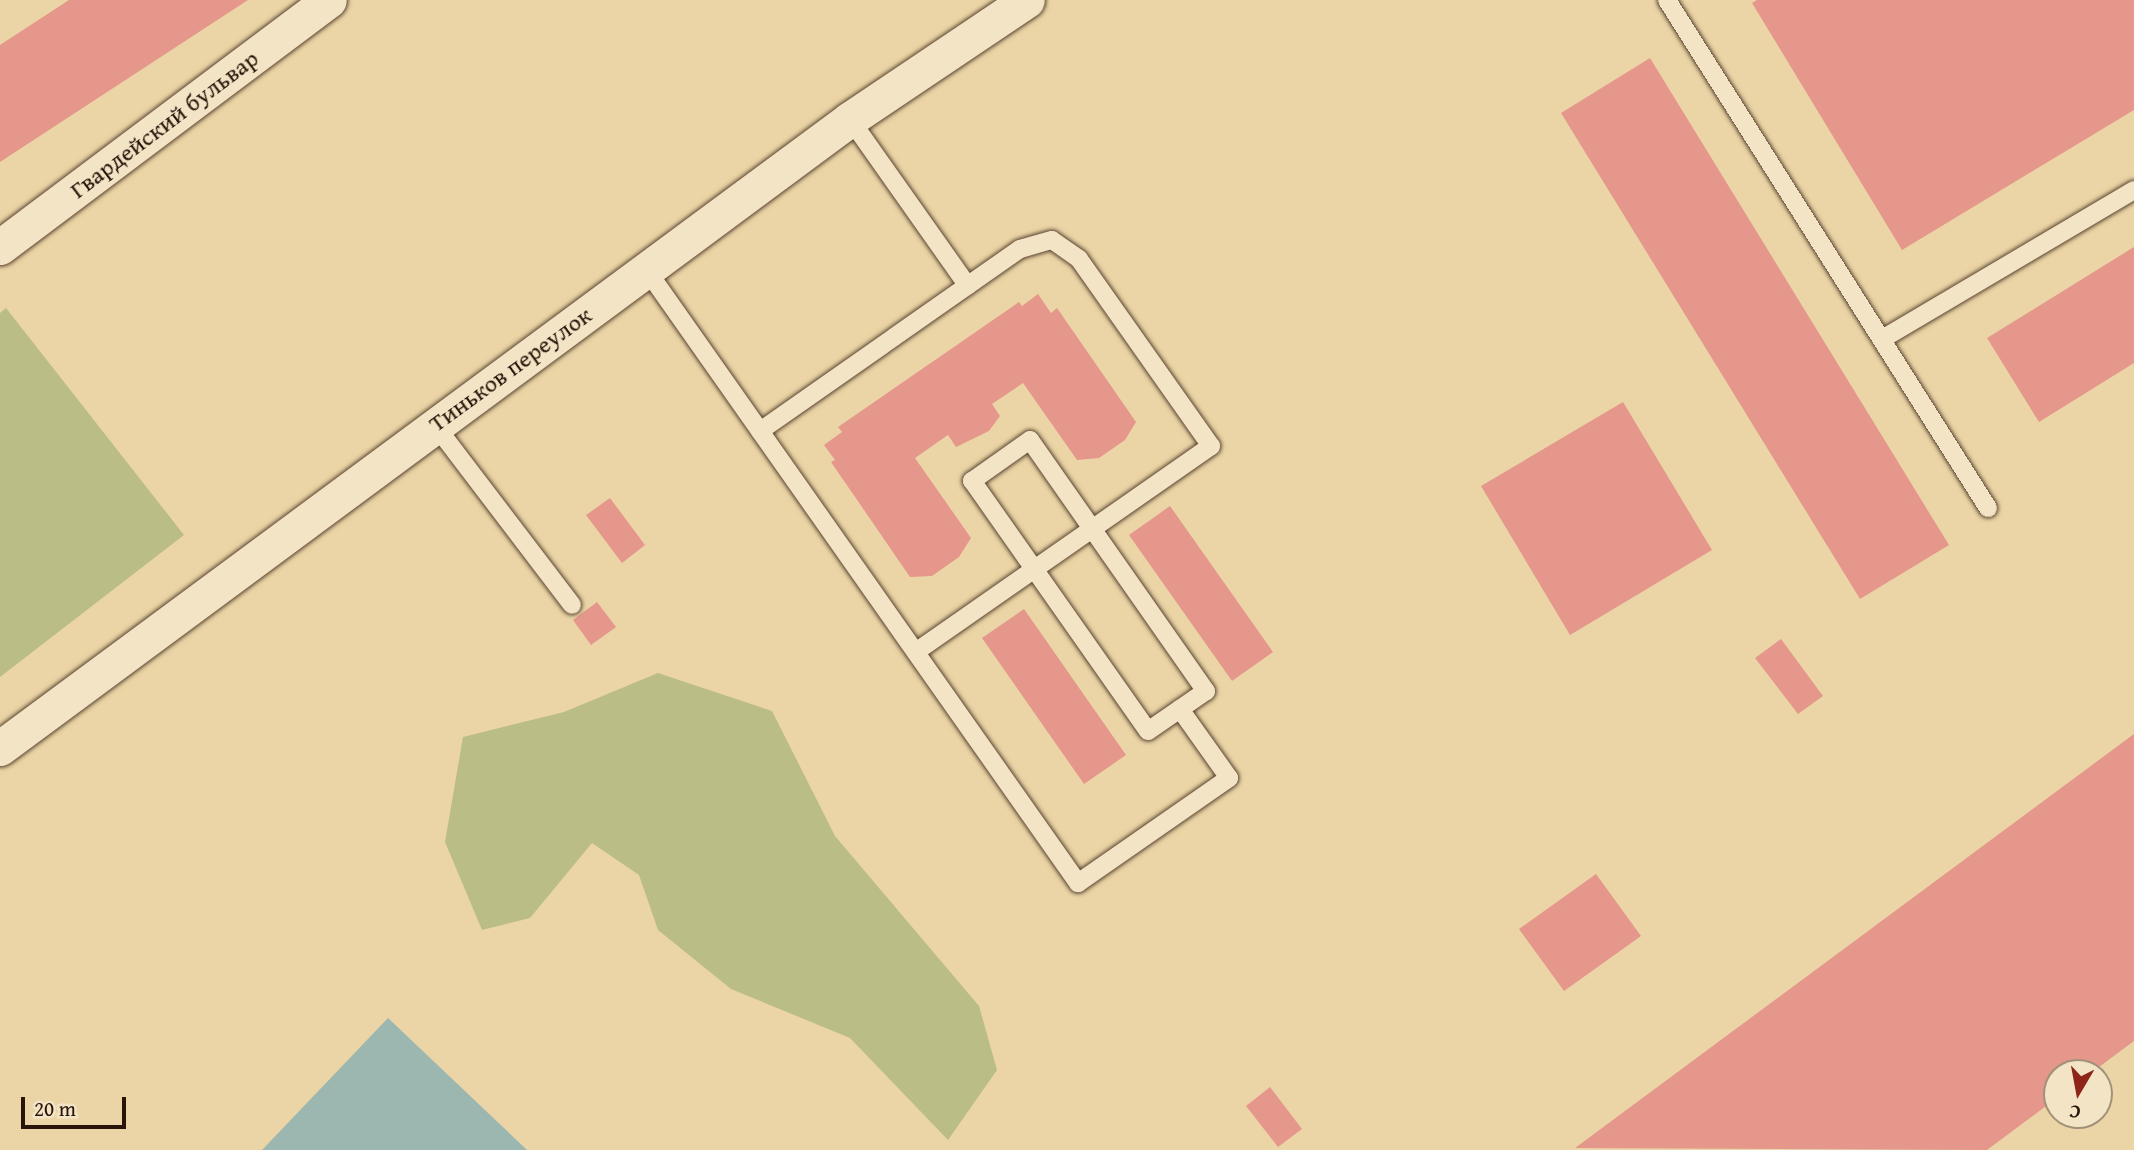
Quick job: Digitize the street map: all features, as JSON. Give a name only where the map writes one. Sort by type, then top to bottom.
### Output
[{"type":"street","name":"Тиньков переулок","points":[[0,748],[850,119],[1027,0]]},
{"type":"street","name":"Гвардейский бульвар","points":[[0,247],[324,1]]},
{"type":"lane","points":[[1667,0],[1884,338],[1988,508]]},
{"type":"lane","points":[[850,119],[968,285]]},
{"type":"lane","points":[[1884,338],[2134,190]]},
{"type":"lane","points":[[760,431],[968,285],[1036,242],[1052,240],[1067,247],[1080,259],[1211,446],[916,652]]},
{"type":"lane","points":[[646,269],[1078,883],[1229,778],[1180,709]]},
{"type":"lane","points":[[435,425],[572,605]]},
{"type":"lane","points":[[1030,440],[1093,529],[1206,691],[1148,731],[972,481],[1030,440]]},
{"type":"green space","points":[[6,308],[184,535],[0,677],[0,313]]},
{"type":"green space","points":[[658,673],[772,711],[835,836],[979,1006],[997,1070],[948,1140],[850,1038],[731,989],[658,930],[639,875],[592,843],[530,918],[482,930],[445,842],[463,737],[564,712]]},
{"type":"water","points":[[388,1018],[527,1150],[262,1150]]},
{"type":"building","points":[[69,0],[248,0],[0,162],[0,45]]},
{"type":"building","points":[[1757,0],[2134,0],[2134,110],[1902,250],[1752,3]]},
{"type":"building","points":[[1650,58],[1949,545],[1860,599],[1561,113]]},
{"type":"building","points":[[2134,247],[2134,363],[2039,422],[1987,338]]},
{"type":"building","points":[[1038,294],[1051,313],[1057,308],[1136,422],[1125,440],[1099,458],[1077,460],[1023,383],[992,404],[1000,416],[989,431],[956,447],[948,435],[915,458],[971,538],[959,557],[932,576],[910,577],[831,462],[835,460],[824,445],[842,432],[838,427],[1019,302],[1022,306]]},
{"type":"building","points":[[1623,402],[1712,550],[1570,635],[1481,486]]},
{"type":"building","points":[[610,498],[645,545],[622,563],[586,515]]},
{"type":"building","points":[[1170,506],[1273,652],[1232,681],[1129,535]]},
{"type":"building","points":[[597,602],[616,627],[591,645],[573,620]]},
{"type":"building","points":[[1024,609],[1126,755],[1084,784],[982,638]]},
{"type":"building","points":[[1781,639],[1823,696],[1798,714],[1755,658]]},
{"type":"building","points":[[2134,734],[2134,1041],[2110,1059],[2043,1059],[2043,1108],[1987,1150],[1575,1148]]},
{"type":"building","points":[[1596,874],[1641,936],[1564,991],[1519,929]]},
{"type":"building","points":[[1270,1087],[1302,1129],[1278,1147],[1246,1106]]}]
